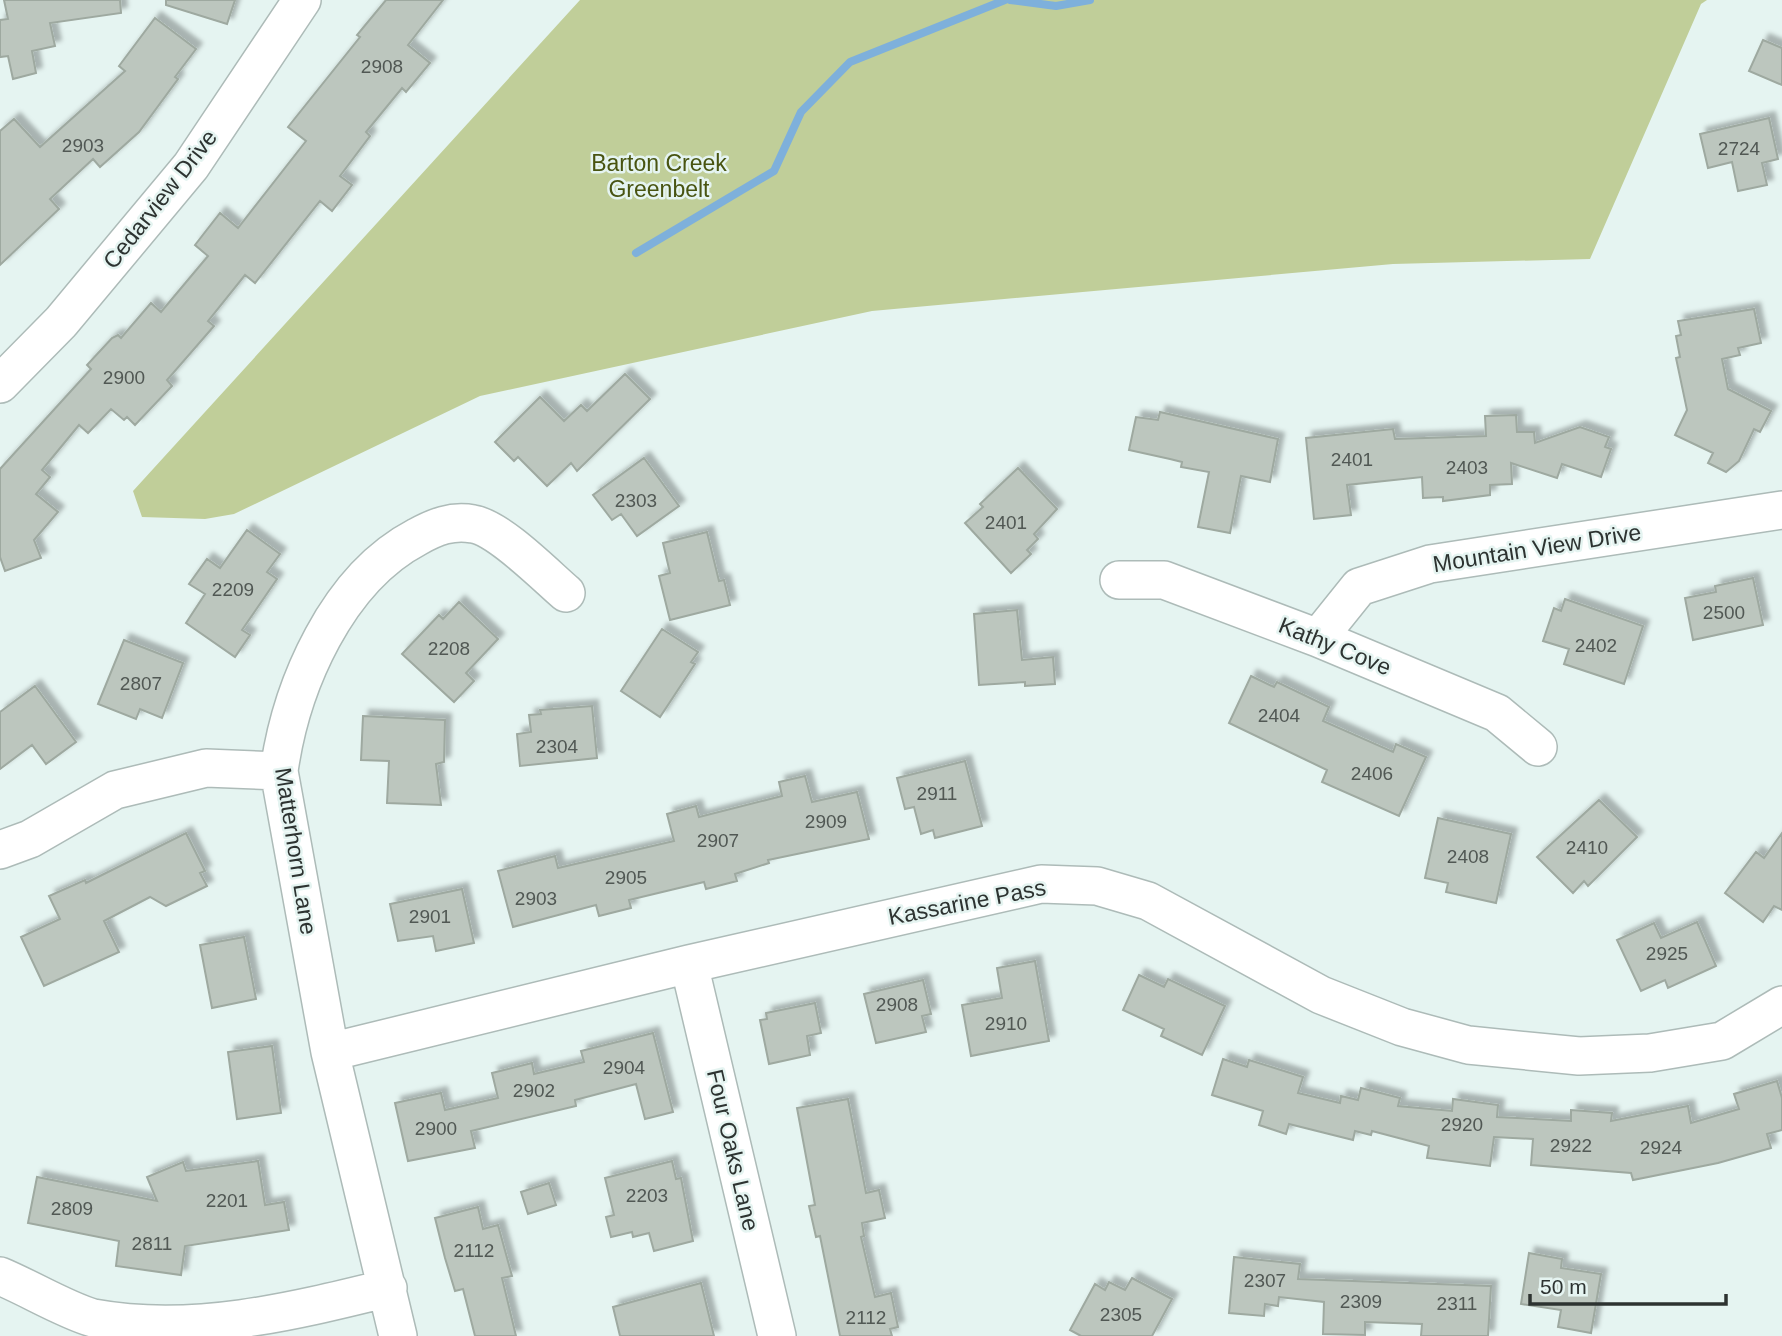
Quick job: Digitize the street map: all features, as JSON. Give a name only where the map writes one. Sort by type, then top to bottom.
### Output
[{"type":"street","name":"Cedarview Drive","points":[[0,384],[61,322],[191,166],[302,0]]},
{"type":"street","name":"Mountain View Drive","points":[[1318,638],[1359,587],[1430,565],[1782,510]]},
{"type":"street","name":"Matterhorn Lane","points":[[398,1336],[330,1052],[279,771],[285,727],[304,674],[339,609],[391,551],[436,527],[456,522],[476,524],[521,552],[566,593]]},
{"type":"street","name":"Kathy Cove","points":[[1118,580],[1164,580],[1318,638],[1497,713],[1538,747]]},
{"type":"street","points":[[0,850],[30,839],[116,790],[205,768],[279,771]]},
{"type":"street","name":"Kassarine Pass","points":[[330,1052],[689,964],[1041,884],[1097,886],[1148,901],[1321,995],[1402,1027],[1468,1045],[1578,1056],[1650,1054],[1722,1041],[1782,1005]]},
{"type":"street","name":"Four Oaks Lane","points":[[689,964],[777,1336]]},
{"type":"street","points":[[0,1276],[90,1318],[138,1328],[196,1330],[266,1318],[388,1288]]},
{"type":"green space","name":"Barton Creek Greenbelt","points":[[580,0],[1707,0],[1701,4],[1590,259],[1393,264],[872,311],[480,396],[234,514],[205,519],[142,517],[133,491]]},
{"type":"building","points":[[4,0],[120,0],[121,13],[50,23],[55,46],[32,51],[36,73],[13,79],[8,56],[0,57],[0,20],[8,19]]},
{"type":"building","points":[[166,0],[235,0],[227,24],[166,5]]},
{"type":"building","points":[[386,0],[443,0],[408,45],[430,63],[406,92],[402,88],[366,132],[370,136],[340,176],[352,185],[332,211],[320,201],[255,283],[245,275],[208,321],[214,326],[167,380],[172,386],[135,425],[127,417],[124,420],[111,409],[88,433],[79,425],[42,470],[50,477],[36,494],[58,512],[34,540],[41,558],[5,571],[0,557],[0,469],[91,369],[87,365],[112,338],[118,335],[121,338],[151,303],[161,312],[208,256],[195,245],[220,213],[238,228],[306,141],[288,127]]},
{"type":"building","points":[[155,18],[196,49],[175,77],[178,79],[139,132],[100,167],[93,159],[50,199],[59,209],[0,265],[0,131],[14,119],[40,147],[125,71],[119,66]]},
{"type":"building","points":[[1763,40],[1782,48],[1782,85],[1749,71]]},
{"type":"building","points":[[1769,118],[1778,159],[1762,163],[1767,185],[1738,191],[1732,162],[1708,168],[1700,134]]},
{"type":"building","points":[[1754,309],[1761,343],[1738,348],[1740,355],[1722,359],[1728,389],[1771,411],[1760,432],[1754,429],[1739,461],[1726,472],[1708,463],[1713,453],[1675,435],[1687,410],[1676,358],[1680,357],[1676,336],[1681,335],[1678,321]]},
{"type":"building","points":[[625,374],[650,399],[577,471],[571,463],[547,486],[518,457],[514,461],[495,442],[540,397],[564,421],[581,405],[587,411]]},
{"type":"building","points":[[1160,412],[1278,439],[1270,482],[1241,476],[1230,533],[1198,527],[1209,472],[1181,467],[1182,462],[1129,450],[1136,417],[1158,420]]},
{"type":"building","points":[[1516,415],[1517,432],[1534,432],[1535,443],[1580,427],[1609,437],[1605,447],[1611,449],[1601,477],[1562,464],[1557,478],[1511,463],[1512,484],[1490,485],[1490,495],[1443,501],[1443,497],[1423,498],[1422,477],[1347,485],[1351,515],[1314,519],[1306,438],[1393,429],[1395,439],[1486,436],[1485,416]]},
{"type":"building","points":[[644,458],[679,506],[637,536],[621,514],[612,520],[593,495]]},
{"type":"building","points":[[1018,468],[1057,509],[1034,534],[1038,539],[1027,550],[1031,554],[1011,573],[965,523],[983,507],[980,504]]},
{"type":"building","points":[[247,530],[280,554],[267,572],[277,579],[242,630],[250,635],[235,657],[186,623],[205,594],[189,584],[207,559],[220,568]]},
{"type":"building","points":[[707,532],[719,581],[724,580],[730,605],[670,620],[659,576],[670,573],[663,543]]},
{"type":"building","points":[[1753,578],[1763,625],[1693,640],[1685,598],[1716,592],[1715,586]]},
{"type":"building","points":[[1565,599],[1643,626],[1624,684],[1564,664],[1569,649],[1543,641],[1554,608],[1561,611]]},
{"type":"building","points":[[459,602],[498,639],[466,673],[474,681],[454,702],[402,654],[439,615],[443,619]]},
{"type":"building","points":[[1017,610],[1022,660],[1053,657],[1055,684],[1025,686],[1025,682],[979,685],[974,614]]},
{"type":"building","points":[[662,629],[698,652],[691,662],[695,664],[660,717],[621,691]]},
{"type":"building","points":[[124,640],[183,663],[162,718],[140,709],[136,719],[98,704]]},
{"type":"building","points":[[1251,676],[1274,687],[1277,682],[1329,707],[1323,721],[1393,752],[1396,744],[1426,757],[1399,816],[1322,782],[1327,770],[1229,723]]},
{"type":"building","points":[[35,686],[76,742],[46,764],[32,745],[0,769],[0,712]]},
{"type":"building","points":[[592,706],[597,758],[520,766],[517,734],[531,732],[529,715],[541,714],[540,710]]},
{"type":"building","points":[[363,716],[445,720],[444,762],[436,764],[441,805],[387,803],[389,761],[361,760]]},
{"type":"building","points":[[965,761],[982,826],[935,838],[933,830],[921,834],[914,807],[905,809],[897,778]]},
{"type":"building","points":[[805,776],[812,802],[857,792],[869,839],[768,860],[769,863],[735,874],[737,881],[706,889],[704,882],[629,900],[631,908],[599,916],[596,905],[513,927],[498,871],[555,856],[558,868],[674,841],[667,814],[696,806],[699,817],[782,796],[779,782]]},
{"type":"building","points":[[1599,800],[1637,837],[1588,886],[1584,881],[1573,893],[1537,857]]},
{"type":"building","points":[[1438,818],[1511,834],[1496,903],[1446,892],[1448,883],[1425,878]]},
{"type":"building","points":[[186,833],[205,871],[200,873],[207,886],[166,906],[150,897],[104,921],[119,952],[44,986],[21,937],[60,919],[49,896],[85,880],[86,883]]},
{"type":"building","points":[[1782,833],[1782,910],[1774,906],[1763,922],[1725,893],[1756,852],[1764,858]]},
{"type":"building","points":[[462,889],[474,943],[436,951],[433,936],[398,941],[390,904]]},
{"type":"building","points":[[1697,922],[1716,966],[1668,988],[1665,980],[1641,991],[1617,940],[1654,923],[1661,938]]},
{"type":"building","points":[[244,937],[256,999],[212,1008],[200,945]]},
{"type":"building","points":[[1035,961],[1049,1041],[971,1056],[962,1005],[1002,998],[997,968]]},
{"type":"building","points":[[1139,975],[1164,987],[1168,979],[1225,1006],[1202,1055],[1161,1036],[1164,1029],[1123,1010]]},
{"type":"building","points":[[923,980],[931,1014],[922,1016],[926,1032],[876,1043],[864,994]]},
{"type":"building","points":[[815,1003],[821,1033],[807,1036],[810,1055],[769,1064],[760,1020],[767,1019],[766,1013]]},
{"type":"building","points":[[653,1033],[673,1112],[645,1119],[636,1084],[575,1100],[576,1106],[471,1131],[475,1148],[408,1161],[395,1103],[441,1093],[445,1110],[498,1098],[492,1073],[532,1063],[534,1074],[584,1062],[581,1051]]},
{"type":"building","points":[[272,1046],[281,1113],[237,1119],[228,1052]]},
{"type":"building","points":[[1223,1059],[1247,1067],[1249,1060],[1303,1077],[1298,1093],[1340,1103],[1341,1096],[1358,1100],[1361,1088],[1400,1098],[1398,1106],[1452,1111],[1453,1099],[1498,1105],[1497,1117],[1571,1121],[1571,1110],[1612,1113],[1611,1121],[1688,1106],[1691,1123],[1739,1109],[1734,1094],[1777,1081],[1782,1098],[1782,1130],[1767,1134],[1771,1148],[1718,1163],[1633,1180],[1631,1173],[1531,1165],[1533,1139],[1494,1137],[1490,1166],[1427,1158],[1429,1146],[1372,1131],[1371,1135],[1355,1131],[1353,1140],[1289,1124],[1286,1134],[1259,1125],[1263,1111],[1212,1095]]},
{"type":"building","points":[[848,1099],[866,1193],[879,1190],[885,1218],[862,1223],[864,1236],[861,1237],[875,1297],[891,1293],[898,1327],[890,1329],[892,1336],[840,1336],[820,1236],[816,1237],[809,1206],[815,1205],[797,1108]]},
{"type":"building","points":[[258,1161],[265,1205],[284,1202],[289,1230],[185,1246],[181,1275],[116,1266],[119,1241],[28,1223],[37,1177],[157,1201],[147,1177],[183,1162],[186,1171]]},
{"type":"building","points":[[672,1161],[676,1179],[681,1178],[693,1241],[654,1251],[649,1233],[633,1237],[632,1232],[611,1237],[606,1217],[614,1215],[605,1178]]},
{"type":"building","points":[[549,1183],[556,1205],[528,1214],[521,1192]]},
{"type":"building","points":[[478,1207],[483,1229],[498,1225],[512,1276],[502,1278],[516,1336],[475,1336],[463,1289],[455,1291],[445,1258],[435,1218]]},
{"type":"building","points":[[1529,1253],[1562,1259],[1561,1268],[1601,1274],[1591,1333],[1558,1327],[1561,1310],[1521,1304]]},
{"type":"building","points":[[1234,1257],[1300,1264],[1298,1279],[1491,1286],[1488,1336],[1421,1336],[1422,1324],[1365,1322],[1365,1335],[1323,1334],[1324,1302],[1279,1297],[1278,1306],[1265,1304],[1264,1316],[1229,1313]]},
{"type":"building","points":[[1132,1278],[1172,1299],[1152,1336],[1081,1336],[1070,1330],[1095,1284],[1105,1290],[1109,1282],[1125,1290]]},
{"type":"building","points":[[701,1283],[714,1336],[620,1336],[613,1307]]},
{"type":"waterway","points":[[636,253],[774,171],[801,112],[850,62],[1005,0]]},
{"type":"waterway","points":[[1010,0],[1056,6],[1090,0]]}]
